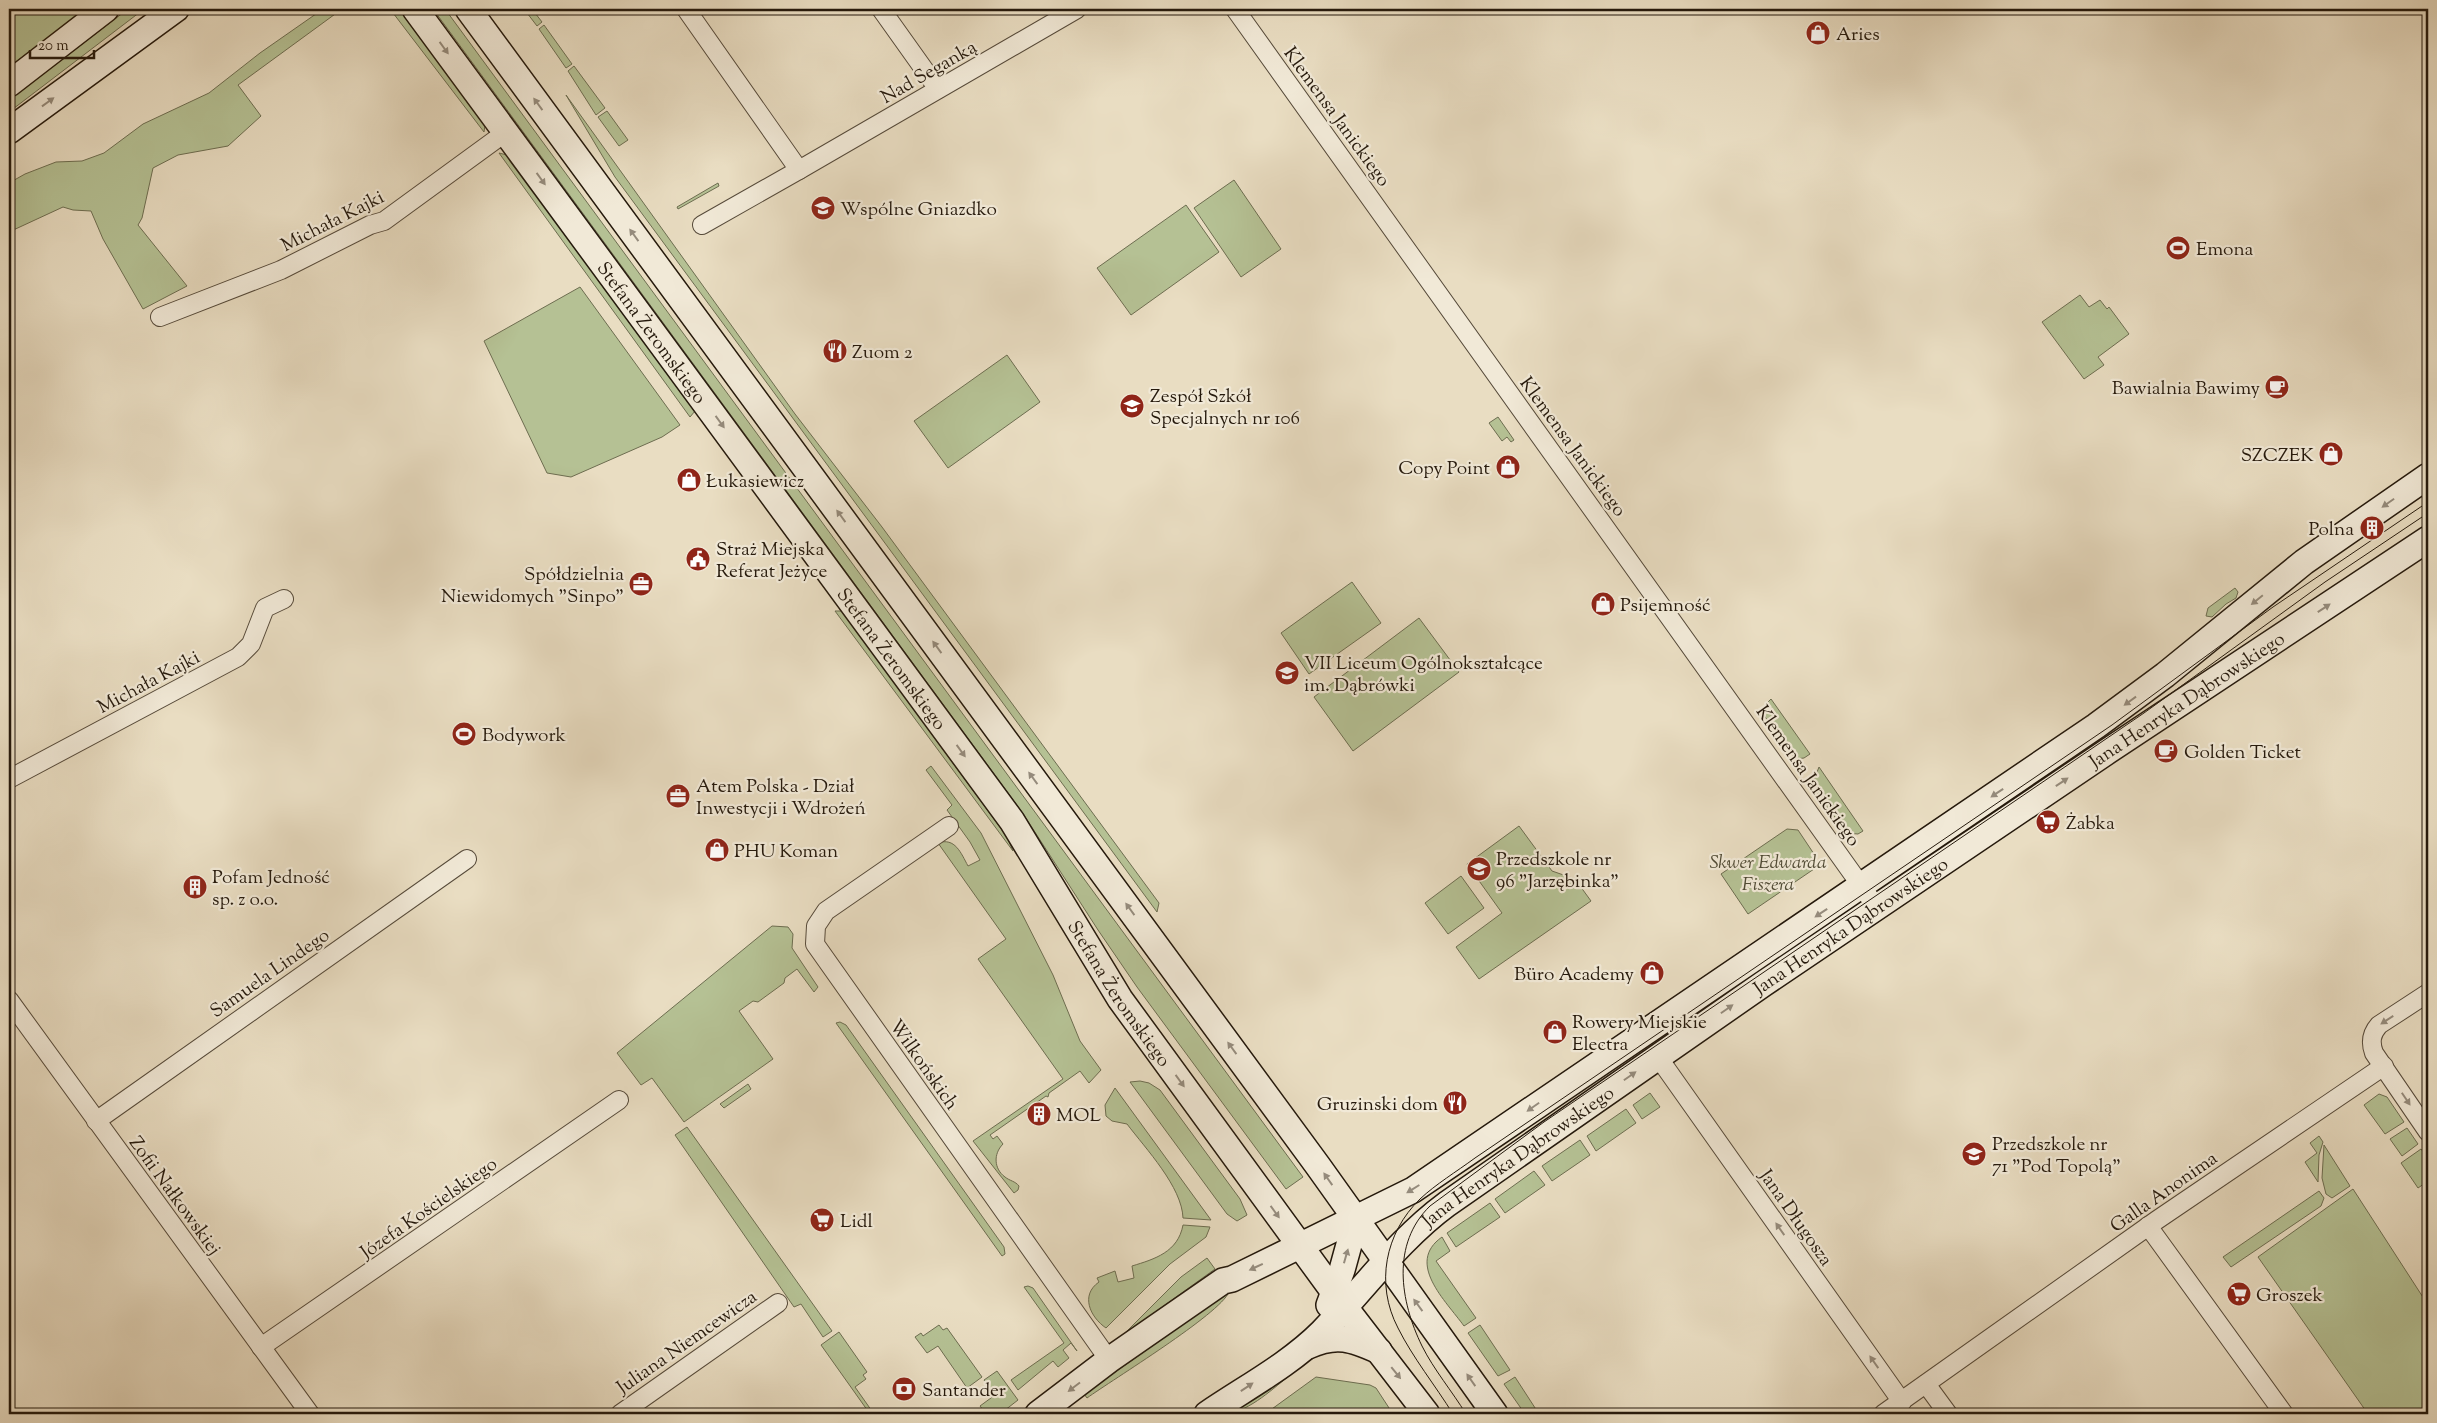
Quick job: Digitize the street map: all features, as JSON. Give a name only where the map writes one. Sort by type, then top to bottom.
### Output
[{"type":"main road","points":[[9,84],[106,9]]},
{"type":"main road","points":[[9,131],[176,9]]},
{"type":"main road","name":"Stefana Żeromskiego","points":[[415,9],[1012,821],[1120,999],[1300,1247],[1427,1414]]},
{"type":"main road","points":[[468,9],[1386,1260],[1495,1414]]},
{"type":"main road","name":"Jana Henryka Dąbrowskiego","points":[[1038,1414],[1109,1360],[1223,1281],[1232,1279],[1300,1247],[1362,1228],[1413,1190],[2096,726],[2165,675],[2304,562],[2428,476]]},
{"type":"main road","name":"Jana Henryka Dąbrowskiego","points":[[1207,1414],[1304,1348],[1339,1299],[1386,1260],[1410,1234],[1431,1216],[1658,1057],[2234,665],[2428,539]]},
{"type":"main road","name":"Jana Henryka Dąbrowskiego","points":[[1339,1299],[1362,1228]]},
{"type":"main road","points":[[1304,1348],[1331,1338],[1355,1340],[1379,1352]]},
{"type":"street","points":[[686,9],[799,170]]},
{"type":"street","points":[[880,9],[938,89]]},
{"type":"street","name":"Nad Seganką","points":[[702,225],[1078,9]]},
{"type":"street","name":"Klemensa Janickiego","points":[[1235,9],[1877,908]]},
{"type":"street","name":"Michała Kajki","points":[[160,317],[281,270],[370,225],[384,221],[506,132]]},
{"type":"street","name":"Michała Kajki","points":[[9,779],[238,657],[251,644],[265,608],[284,599]]},
{"type":"street","name":"Wilkońskich","points":[[949,826],[826,911],[816,926],[815,944],[1109,1360]]},
{"type":"street","name":"Samuela Lindego","points":[[96,1121],[467,859]]},
{"type":"street","points":[[2428,993],[2374,1031],[2372,1046],[2428,1132]]},
{"type":"street","name":"Zofii Nałkowskiej","points":[[9,1000],[310,1414]]},
{"type":"street","name":"Jana Długosza","points":[[1658,1057],[1902,1402]]},
{"type":"street","name":"Galla Anonima","points":[[1883,1414],[2148,1226],[2384,1066]]},
{"type":"street","name":"Józefa Kościelskiego","points":[[261,1347],[619,1100]]},
{"type":"street","points":[[2148,1226],[2284,1414]]},
{"type":"street","name":"Juliana Niemcewicza","points":[[620,1414],[778,1303]]},
{"type":"street","points":[[1926,1384],[1948,1414]]},
{"type":"green space","points":[[9,9],[86,9],[9,67]]},
{"type":"green space","points":[[128,9],[144,9],[9,112],[9,100]]},
{"type":"green space","points":[[323,9],[342,9],[238,85],[261,116],[228,146],[178,155],[153,168],[142,218],[138,225],[187,286],[143,309],[103,239],[91,211],[73,210],[63,207],[9,232],[9,183],[25,174],[56,162],[82,161],[104,153],[143,124],[209,93],[260,53]]},
{"type":"green space","points":[[390,9],[399,9],[485,125],[484,132]]},
{"type":"green space","points":[[433,9],[445,9],[1303,1177],[1286,1189],[1137,987],[1022,812]]},
{"type":"green space","points":[[524,9],[532,9],[542,22],[537,26]]},
{"type":"green space","points":[[544,25],[572,64],[566,68],[539,29]]},
{"type":"green space","points":[[574,66],[605,108],[596,115],[568,71]]},
{"type":"green space","points":[[566,95],[795,414],[882,527],[1159,903],[1157,912],[615,177]]},
{"type":"green space","points":[[607,111],[628,140],[619,146],[598,117]]},
{"type":"green space","points":[[499,153],[507,155],[695,411],[690,417]]},
{"type":"green space","points":[[1234,180],[1281,249],[1241,277],[1194,208]]},
{"type":"green space","points":[[718,183],[719,186],[678,209],[677,207]]},
{"type":"green space","points":[[1186,205],[1219,252],[1131,315],[1097,268]]},
{"type":"green space","points":[[580,287],[680,425],[662,437],[571,477],[547,473],[484,341]]},
{"type":"green space","points":[[2080,295],[2089,307],[2100,300],[2107,309],[2109,307],[2129,334],[2098,357],[2104,365],[2084,379],[2042,322]]},
{"type":"green space","points":[[1007,355],[1040,402],[948,468],[914,421]]},
{"type":"green space","points":[[1498,417],[1514,440],[1511,442],[1507,437],[1502,441],[1489,423]]},
{"type":"green space","points":[[1352,582],[1381,623],[1309,674],[1281,633]]},
{"type":"green space","points":[[2235,588],[2238,592],[2236,598],[2226,604],[2212,617],[2206,616],[2208,608]]},
{"type":"green space","points":[[835,611],[842,611],[1007,837],[1013,851]]},
{"type":"green space","points":[[1419,618],[1459,672],[1353,751],[1314,697]]},
{"type":"green space","points":[[1771,699],[1810,754],[1804,758],[1795,759],[1763,714],[1762,708]]},
{"type":"green space","points":[[931,766],[981,833],[1053,975],[1080,1041],[1101,1070],[1089,1083],[1080,1071],[1049,1093],[1048,1097],[1046,1096],[990,1135],[993,1139],[997,1136],[1003,1144],[996,1157],[997,1166],[1001,1174],[1019,1186],[1018,1190],[1014,1193],[973,1141],[1063,1079],[978,959],[1006,939],[938,843],[949,842],[957,847],[968,866],[980,860],[970,842],[947,810],[952,805],[926,770]]},
{"type":"green space","points":[[1819,767],[1863,831],[1858,834],[1846,833],[1812,785]]},
{"type":"green space","points":[[1519,826],[1552,871],[1575,879],[1591,901],[1479,979],[1456,947],[1502,913],[1467,864]]},
{"type":"green space","name":"Skwer Edwarda Fiszera","points":[[1787,829],[1798,830],[1816,857],[1814,869],[1748,914],[1721,874]]},
{"type":"green space","points":[[1461,876],[1484,908],[1448,934],[1425,903]]},
{"type":"green space","points":[[772,926],[788,927],[793,934],[792,948],[818,987],[814,992],[797,969],[785,978],[784,983],[758,1002],[753,1001],[739,1011],[773,1059],[684,1122],[652,1078],[641,1085],[617,1053]]},
{"type":"green space","points":[[840,1022],[846,1025],[1004,1247],[1005,1254],[1002,1256],[836,1023]]},
{"type":"green space","points":[[1140,1081],[1149,1083],[1160,1090],[1240,1199],[1247,1215],[1237,1221],[1227,1214],[1130,1082]]},
{"type":"green space","points":[[748,1084],[751,1089],[724,1108],[720,1104]]},
{"type":"green space","points":[[1115,1088],[1211,1220],[1183,1218],[1181,1206],[1170,1181],[1153,1157],[1127,1124],[1112,1121],[1106,1116],[1105,1105]]},
{"type":"green space","points":[[1650,1093],[1660,1107],[1642,1119],[1633,1105]]},
{"type":"green space","points":[[2379,1094],[2387,1097],[2404,1122],[2385,1134],[2364,1105]]},
{"type":"green space","points":[[1626,1109],[1636,1123],[1596,1151],[1587,1136]]},
{"type":"green space","points":[[687,1127],[832,1331],[823,1337],[801,1304],[794,1307],[675,1135]]},
{"type":"green space","points":[[2407,1128],[2418,1144],[2402,1156],[2390,1139]]},
{"type":"green space","points":[[2319,1136],[2323,1142],[2319,1155],[2318,1182],[2305,1162],[2317,1153],[2310,1143]]},
{"type":"green space","points":[[1580,1140],[1590,1155],[1552,1181],[1542,1166]]},
{"type":"green space","points":[[2324,1145],[2350,1186],[2332,1198],[2326,1194],[2322,1178]]},
{"type":"green space","points":[[2421,1149],[2428,1158],[2428,1181],[2418,1188],[2401,1163]]},
{"type":"green space","points":[[1534,1171],[1545,1185],[1505,1213],[1495,1199]]},
{"type":"green space","points":[[2353,1189],[2428,1305],[2428,1414],[2368,1414],[2258,1257]]},
{"type":"green space","points":[[2319,1191],[2324,1198],[2321,1206],[2231,1267],[2223,1257]]},
{"type":"green space","points":[[1490,1203],[1500,1217],[1456,1247],[1447,1233]]},
{"type":"green space","points":[[1183,1225],[1210,1227],[1206,1237],[1170,1264],[1106,1328],[1095,1318],[1089,1306],[1090,1293],[1099,1282],[1097,1278],[1115,1271],[1118,1282],[1134,1278],[1132,1266],[1157,1257],[1171,1248],[1176,1242]]},
{"type":"green space","points":[[1442,1237],[1450,1251],[1436,1261],[1476,1318],[1464,1326],[1439,1294],[1428,1270],[1427,1258],[1432,1247]]},
{"type":"green space","points":[[1207,1258],[1215,1269],[1122,1336],[1181,1277]]},
{"type":"green space","points":[[1024,1287],[1033,1288],[1077,1351],[1071,1343],[1063,1350],[1069,1358],[1058,1367],[1053,1361],[1018,1390],[1011,1380],[1064,1343]]},
{"type":"green space","points":[[1229,1292],[1207,1315],[1187,1330],[1087,1398],[1084,1394]]},
{"type":"green space","points":[[939,1325],[943,1330],[947,1328],[982,1377],[967,1388],[938,1346],[927,1353],[915,1337],[921,1333],[923,1336]]},
{"type":"green space","points":[[1480,1325],[1510,1370],[1498,1376],[1468,1333]]},
{"type":"green space","points":[[839,1332],[867,1372],[863,1375],[866,1379],[855,1387],[874,1414],[870,1414],[821,1345]]},
{"type":"green space","points":[[1285,1370],[1289,1376],[1266,1395],[1240,1410],[1222,1414]]},
{"type":"green space","points":[[997,1371],[1018,1400],[1000,1414],[986,1414],[980,1406],[995,1395],[984,1380]]},
{"type":"green space","points":[[1316,1377],[1370,1385],[1376,1388],[1393,1414],[1265,1414]]},
{"type":"green space","points":[[1515,1377],[1539,1414],[1525,1414],[1504,1384]]},
{"type":"tram line","points":[[1453,1414],[1404,1339],[1391,1311],[1387,1294],[1387,1260],[1392,1243],[1408,1212],[1420,1199],[1475,1158],[2112,725],[2273,607],[2428,502]]},
{"type":"tram line","points":[[1466,1414],[1432,1364],[1414,1329],[1408,1310],[1403,1273],[1405,1255],[1409,1238],[1418,1221],[1430,1206],[1544,1122],[2144,713],[2325,582],[2428,513]]},
{"type":"place","name":"Aries","points":[[1818,33]]},
{"type":"place","name":"Wspólne Gniazdko","points":[[823,208]]},
{"type":"place","name":"Emona","points":[[2178,248]]},
{"type":"place","name":"Zuom 2","points":[[835,351]]},
{"type":"place","name":"Bawialnia Bawimy","points":[[2277,387]]},
{"type":"place","name":"Zespół Szkół Specjalnych nr 106","points":[[1132,406]]},
{"type":"place","name":"SZCZEK","points":[[2331,454]]},
{"type":"place","name":"Copy Point","points":[[1508,467]]},
{"type":"place","name":"Łukasiewicz","points":[[689,480]]},
{"type":"place","name":"Polna","points":[[2372,528]]},
{"type":"place","name":"Straż Miejska Referat Jeżyce","points":[[698,559]]},
{"type":"place","name":"Spółdzielnia Niewidomych \"Sinpo\"","points":[[641,584]]},
{"type":"place","name":"Psijemność","points":[[1603,604]]},
{"type":"place","name":"VII Liceum Ogólnokształcące im. Dąbrówki","points":[[1287,673]]},
{"type":"place","name":"Bodywork","points":[[464,734]]},
{"type":"place","name":"Golden Ticket","points":[[2166,751]]},
{"type":"place","name":"Atem Polska - Dział Inwestycji i Wdrożeń","points":[[678,796]]},
{"type":"place","name":"Żabka","points":[[2048,822]]},
{"type":"place","name":"PHU Koman","points":[[717,850]]},
{"type":"place","name":"Przedszkole nr 96 \"Jarzębinka\"","points":[[1479,869]]},
{"type":"place","name":"Pofam Jedność sp. z o.o.","points":[[195,887]]},
{"type":"place","name":"Büro Academy","points":[[1652,973]]},
{"type":"place","name":"Rowery Miejskie Electra","points":[[1555,1032]]},
{"type":"place","name":"Gruzinski dom","points":[[1455,1103]]},
{"type":"place","name":"MOL","points":[[1039,1114]]},
{"type":"place","name":"Przedszkole nr 71 \"Pod Topolą\"","points":[[1974,1154]]},
{"type":"place","name":"Lidl","points":[[822,1220]]},
{"type":"place","name":"Groszek","points":[[2239,1294]]},
{"type":"place","name":"Santander","points":[[904,1389]]}]
